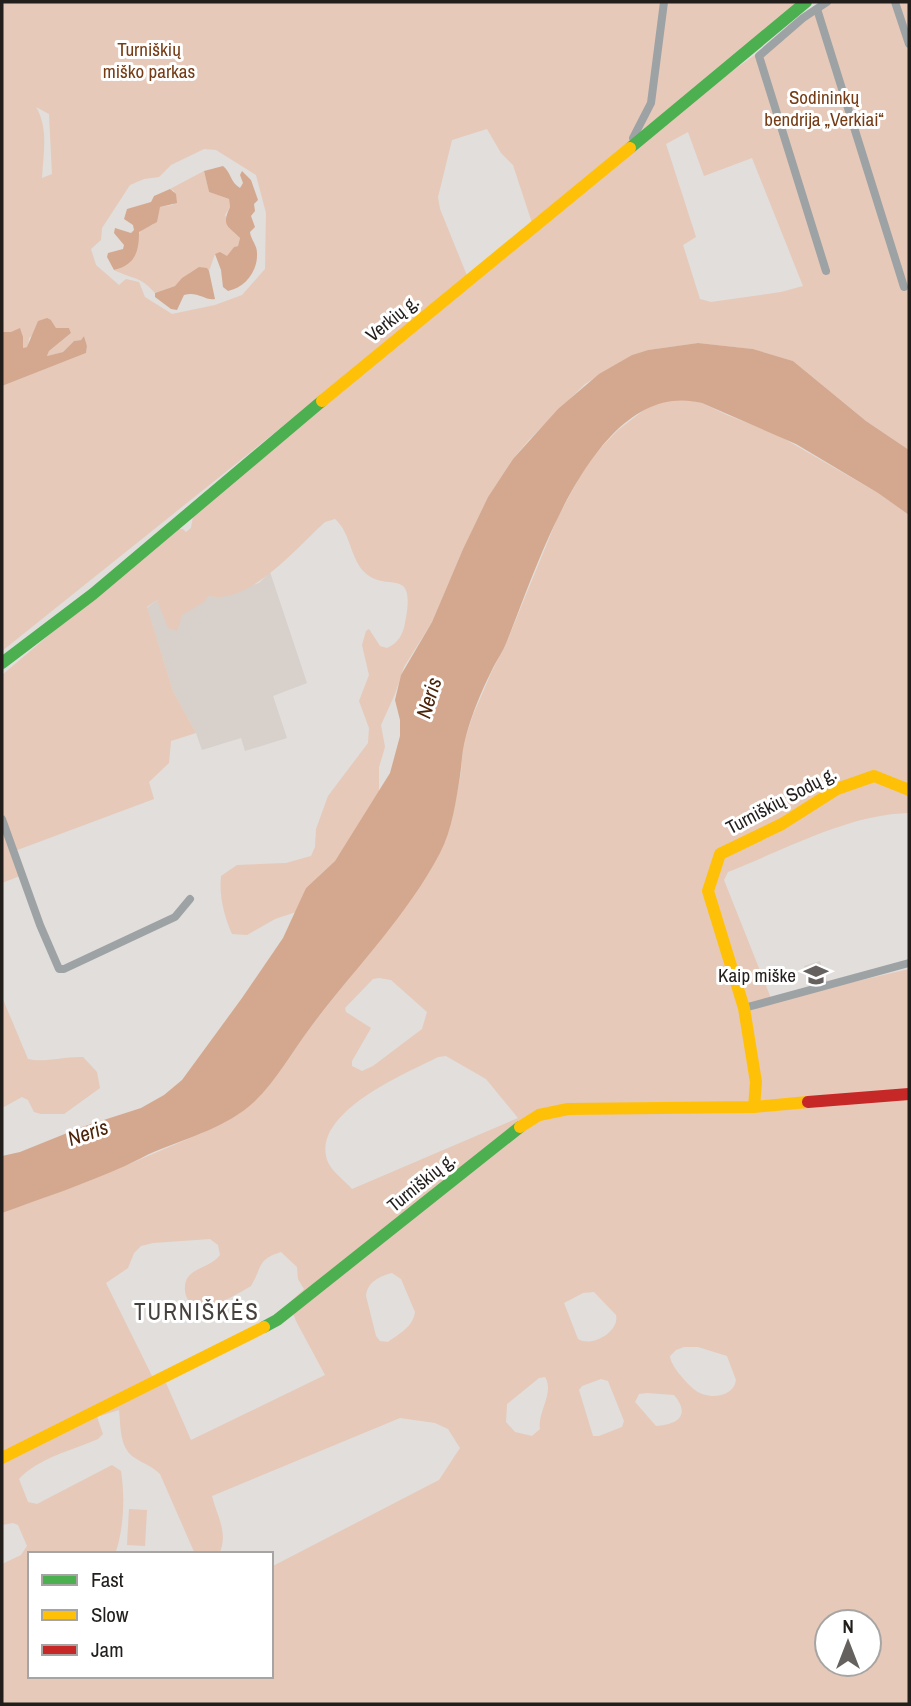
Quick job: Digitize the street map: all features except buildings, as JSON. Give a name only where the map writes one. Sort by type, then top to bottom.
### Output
[{"type":"street","points":[[635,145],[634,138],[651,103],[664,2]]},
{"type":"street","points":[[826,271],[759,56],[803,18],[812,6],[827,2]]},
{"type":"street","points":[[895,2],[909,44]]},
{"type":"street","points":[[812,6],[904,287]]},
{"type":"street","name":"Verkių g.","points":[[2,663],[93,594],[405,331],[812,6]]},
{"type":"street","name":"Turniškių Sodų g.","points":[[754,1107],[756,1082],[744,1009],[708,891],[720,854],[782,824],[837,789],[874,776],[909,790]]},
{"type":"street","points":[[2,819],[40,925],[61,970],[175,917],[190,899]]},
{"type":"street","points":[[744,1009],[909,962]]},
{"type":"street","name":"Turniškių g.","points":[[2,1458],[277,1320],[517,1129],[539,1115],[568,1109],[754,1107],[909,1094]]},
{"type":"shaded area","points":[[270,572],[307,683],[273,696],[287,738],[245,751],[241,738],[202,750],[196,733],[173,691],[147,608],[157,600],[162,610],[181,615],[208,596],[215,597],[259,583]]},
{"type":"shaded area","name":"Kaip miške","points":[[820,961],[827,981],[811,986],[804,966]]},
{"type":"green space","name":"Turniškių miško parkas","points":[[2,2],[800,2],[533,226],[513,165],[501,153],[487,129],[452,140],[438,197],[440,209],[468,278],[2,651],[2,386],[86,353],[87,346],[84,336],[63,352],[47,356],[49,351],[71,333],[69,328],[56,328],[51,320],[29,338],[28,347],[23,348],[11,332],[2,332]],"holes":[[[36,107],[49,114],[52,174],[42,178],[44,133]],[[204,149],[216,150],[256,175],[266,213],[265,269],[242,295],[215,305],[172,314],[145,297],[139,282],[126,279],[119,285],[96,265],[91,249],[101,240],[102,228],[130,185],[159,177],[171,165]]]},
{"type":"green space","name":"Sodininkų bendrija „Verkiai“","points":[[820,2],[909,2],[909,450],[866,421],[793,361],[753,349],[698,343],[632,355],[585,384],[528,441],[488,497],[432,622],[404,667],[381,725],[385,747],[379,767],[379,794],[335,861],[306,888],[296,912],[275,919],[247,935],[232,934],[223,905],[221,876],[237,865],[286,863],[311,856],[315,847],[316,829],[328,796],[368,743],[369,728],[359,701],[369,675],[362,645],[366,631],[369,629],[380,646],[391,646],[403,631],[408,604],[407,592],[403,586],[369,576],[360,567],[343,529],[335,519],[325,522],[256,583],[240,592],[208,596],[204,602],[182,615],[177,631],[168,628],[157,600],[147,607],[173,691],[196,733],[171,741],[169,763],[149,782],[154,799],[12,852],[20,876],[2,883],[2,675],[174,529],[183,529],[186,532],[191,528],[194,511],[721,79]],"holes":[[[688,132],[704,176],[752,158],[803,286],[781,292],[711,302],[700,299],[683,245],[696,237],[666,144]]]},
{"type":"green space","points":[[204,171],[209,192],[229,199],[230,207],[225,215],[234,233],[240,238],[238,246],[234,247],[227,257],[215,254],[209,271],[206,268],[191,272],[175,286],[155,293],[140,280],[114,270],[134,256],[139,233],[144,227],[153,225],[160,207],[173,205],[174,191],[170,189]]},
{"type":"green space","points":[[668,399],[685,399],[702,403],[776,434],[878,493],[909,515],[909,813],[886,815],[840,826],[728,872],[724,880],[772,1001],[909,969],[909,1704],[2,1704],[2,1564],[21,1555],[27,1546],[18,1525],[2,1525],[2,1213],[94,1179],[209,1130],[238,1114],[263,1092],[410,900],[452,819],[461,773],[463,745],[473,715],[505,646],[557,519],[593,456],[618,430],[644,410]],"holes":[[[373,979],[391,980],[427,1012],[422,1029],[373,1066],[362,1071],[352,1066],[352,1061],[371,1028],[346,1012],[345,1008]],[[446,1056],[486,1079],[518,1118],[352,1189],[327,1160],[326,1142],[333,1126],[347,1111],[384,1084],[438,1057]],[[210,1239],[218,1245],[220,1255],[191,1274],[186,1282],[187,1298],[199,1307],[218,1303],[251,1286],[264,1261],[281,1252],[297,1267],[298,1279],[304,1289],[289,1303],[325,1375],[191,1440],[166,1383],[157,1386],[106,1283],[128,1268],[134,1253],[141,1246]],[[392,1273],[401,1279],[415,1312],[414,1317],[401,1333],[388,1342],[380,1341],[376,1336],[367,1291],[375,1280],[383,1276]],[[594,1292],[616,1315],[614,1327],[597,1340],[578,1339],[564,1303],[583,1293]],[[698,1347],[727,1356],[736,1380],[734,1386],[719,1396],[700,1393],[676,1369],[670,1356],[676,1350]],[[545,1377],[548,1383],[540,1429],[532,1436],[515,1432],[506,1422],[507,1404],[539,1378]],[[601,1379],[608,1381],[624,1421],[622,1427],[593,1436],[579,1390],[582,1386]],[[639,1394],[674,1395],[681,1408],[680,1418],[670,1424],[656,1426],[635,1402]],[[119,1410],[126,1449],[160,1474],[194,1552],[220,1552],[222,1547],[221,1525],[212,1496],[400,1418],[435,1423],[448,1429],[460,1448],[439,1480],[273,1566],[273,1678],[28,1678],[28,1552],[116,1552],[122,1524],[123,1491],[121,1471],[112,1465],[37,1504],[28,1502],[19,1479],[36,1465],[98,1439],[103,1434],[97,1417]]]},
{"type":"green space","points":[[2,997],[28,1059],[83,1057],[97,1072],[100,1088],[64,1114],[34,1112],[28,1100],[22,1097],[2,1108]]},
{"type":"green space","points":[[129,1509],[147,1510],[145,1546],[127,1545]]},
{"type":"water","points":[[223,166],[240,188],[243,183],[240,175],[242,171],[251,180],[258,200],[251,216],[255,227],[250,232],[257,250],[257,260],[249,278],[228,291],[223,287],[215,254],[220,252],[227,256],[238,246],[240,238],[226,222],[229,199],[209,192],[204,171]]},
{"type":"water","points":[[170,189],[176,194],[177,203],[160,207],[157,222],[139,232],[134,257],[127,265],[114,270],[107,257],[108,253],[123,249],[124,245],[114,233],[115,228],[131,233],[134,230],[133,225],[124,219],[127,209],[151,202],[154,196]]},
{"type":"water","points":[[199,267],[209,271],[215,299],[193,294],[184,295],[177,310],[171,309],[155,297],[155,293],[175,286]]},
{"type":"water","points":[[47,318],[56,328],[69,328],[71,333],[49,351],[47,356],[63,352],[84,336],[86,353],[2,386],[2,332],[20,328],[23,348],[27,347],[38,321]]},
{"type":"water","name":"Neris","points":[[698,343],[753,349],[793,361],[866,421],[909,450],[909,515],[878,493],[796,444],[702,403],[664,402],[631,419],[601,447],[576,484],[535,569],[471,720],[453,815],[440,853],[396,920],[313,1024],[270,1084],[254,1102],[220,1125],[95,1179],[2,1213],[2,1156],[141,1108],[164,1095],[182,1080],[283,938],[306,888],[335,861],[390,773],[400,736],[400,720],[395,700],[401,675],[432,622],[488,497],[513,459],[558,409],[599,374],[632,355]]},
{"type":"traffic: fast","points":[[630,148],[806,2]]},
{"type":"traffic: fast","points":[[2,663],[93,594],[322,401]]},
{"type":"traffic: fast","points":[[264,1327],[277,1320],[520,1127]]},
{"type":"traffic: slow","points":[[322,401],[630,148]]},
{"type":"traffic: slow","points":[[754,1107],[756,1082],[744,1008],[708,891],[720,854],[782,824],[837,789],[874,776],[909,790]]},
{"type":"traffic: slow","points":[[520,1127],[539,1115],[568,1109],[754,1107],[808,1102]]},
{"type":"traffic: slow","points":[[2,1458],[264,1327]]},
{"type":"traffic: jam","points":[[808,1102],[909,1094]]},
{"type":"place","name":"Kaip miške","points":[[816,975]]},
{"type":"district","name":"TURNIŠKĖS","points":[[197,1312]]}]
